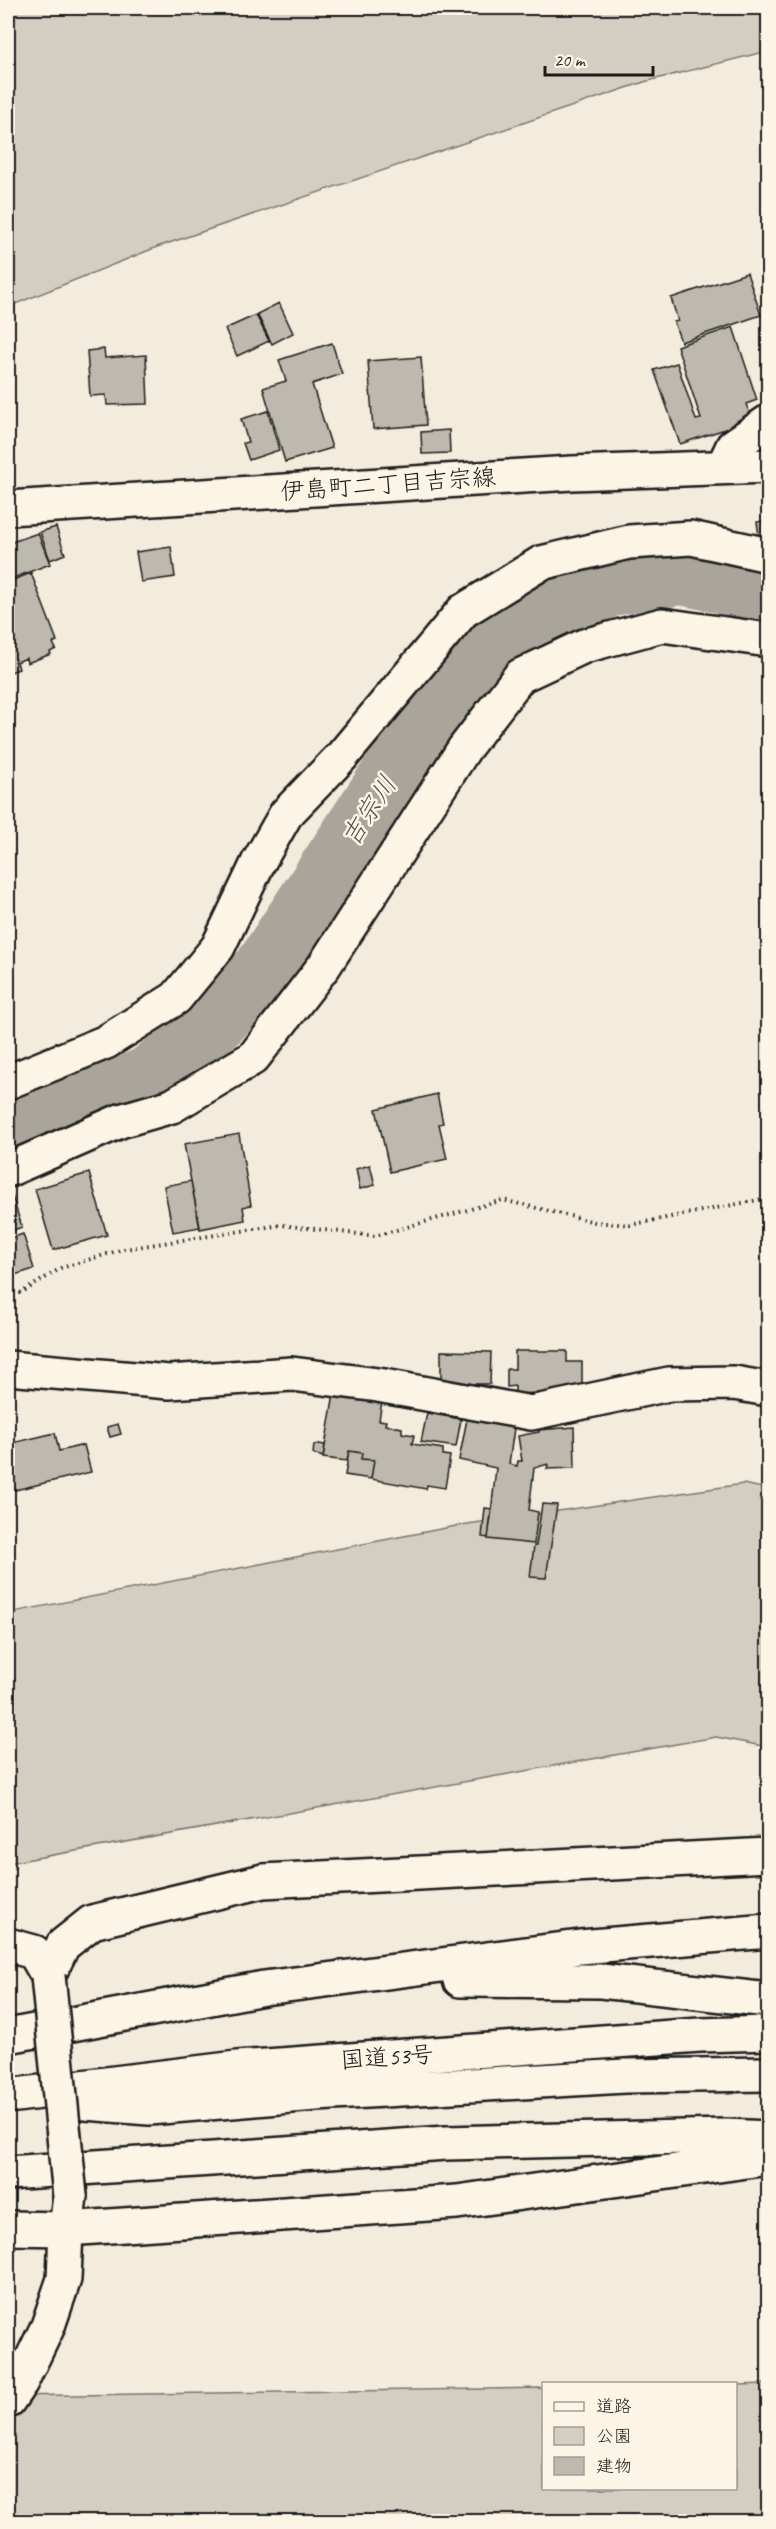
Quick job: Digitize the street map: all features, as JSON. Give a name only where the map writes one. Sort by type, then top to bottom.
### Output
[{"type":"main road","points":[[723,467],[733,446],[768,422]]},
{"type":"main road","name":"伊島町二丁目吉宗線","points":[[8,508],[561,473],[768,466]]},
{"type":"main road","points":[[8,1082],[106,1042],[176,998],[218,947],[258,863],[286,814],[342,756],[463,611],[541,563],[628,542],[691,538],[768,555]]},
{"type":"main road","points":[[8,1170],[120,1121],[172,1106],[253,1058],[324,966],[464,749],[520,676],[584,646],[662,625],[768,640]]},
{"type":"main road","points":[[8,1368],[169,1382],[292,1374],[378,1385],[531,1413],[669,1384],[734,1383],[768,1389]]},
{"type":"main road","points":[[48,1976],[63,1945],[92,1922],[263,1881],[768,1855]]},
{"type":"main road","points":[[8,2036],[264,1988],[580,1947],[768,1932]]},
{"type":"main road","points":[[8,1945],[34,1952],[48,1976],[70,2196],[64,2279],[48,2326],[21,2382],[8,2401]]},
{"type":"main road","points":[[264,1988],[336,1995],[463,1980],[601,1981],[768,2000]]},
{"type":"main road","points":[[8,2016],[65,2007],[90,2022]]},
{"type":"main road","name":"国道53号","points":[[8,2096],[237,2068],[700,2035],[768,2033]]},
{"type":"main road","points":[[8,2096],[149,2108],[316,2094],[613,2077],[768,2074]]},
{"type":"main road","points":[[8,2173],[446,2143],[726,2136],[768,2138]]},
{"type":"main road","points":[[8,2228],[66,2229],[457,2202],[768,2158]]},
{"type":"path","points":[[8,1289],[21,1293],[61,1268],[124,1250],[281,1225],[375,1236],[503,1200],[595,1222],[630,1225],[768,1198]]},
{"type":"green space","points":[[8,8],[768,8],[768,51],[644,82],[157,247],[8,307]]},
{"type":"green space","points":[[743,1484],[768,1489],[768,1747],[716,1737],[8,1863],[8,1613],[461,1525]]},
{"type":"green space","points":[[768,2384],[768,2521],[8,2521],[8,2396],[542,2388],[542,2490],[737,2490],[737,2385]]},
{"type":"building","points":[[747,273],[761,315],[681,342],[674,322],[678,321],[671,298]]},
{"type":"building","points":[[279,303],[293,333],[272,344],[257,314]]},
{"type":"building","points":[[256,315],[269,341],[237,356],[225,329]]},
{"type":"building","points":[[733,327],[757,400],[746,404],[752,420],[680,444],[654,370],[677,363],[696,420],[701,419],[677,346]]},
{"type":"building","points":[[332,343],[342,374],[312,384],[332,448],[285,462],[263,388],[286,381],[279,360]]},
{"type":"building","points":[[104,349],[105,358],[146,355],[148,404],[107,405],[106,395],[90,396],[87,351]]},
{"type":"building","points":[[421,357],[426,425],[373,429],[368,361]]},
{"type":"building","points":[[268,411],[279,450],[249,460],[243,443],[248,442],[241,419]]},
{"type":"building","points":[[449,430],[450,453],[422,454],[421,432]]},
{"type":"building","points":[[768,520],[768,541],[760,542],[757,522]]},
{"type":"building","points":[[56,527],[65,554],[50,560],[40,532]]},
{"type":"building","points":[[38,533],[50,564],[8,580],[8,535],[12,542]]},
{"type":"building","points":[[171,547],[175,577],[141,582],[136,552]]},
{"type":"building","points":[[31,573],[57,641],[53,643],[56,649],[50,652],[51,654],[27,663],[26,658],[17,662],[19,669],[8,673],[8,582]]},
{"type":"building","points":[[437,1094],[443,1123],[439,1124],[447,1159],[390,1172],[376,1109]]},
{"type":"building","points":[[239,1134],[251,1205],[243,1207],[245,1220],[200,1229],[184,1144]]},
{"type":"building","points":[[370,1165],[375,1185],[360,1189],[356,1169]]},
{"type":"building","points":[[89,1173],[107,1235],[53,1250],[35,1189]]},
{"type":"building","points":[[191,1181],[200,1227],[173,1232],[164,1186]]},
{"type":"building","points":[[12,1196],[22,1227],[8,1232],[8,1197]]},
{"type":"building","points":[[23,1234],[34,1269],[8,1277],[8,1239]]},
{"type":"building","points":[[441,1351],[491,1352],[490,1384],[441,1384]]},
{"type":"building","points":[[515,1351],[567,1351],[567,1362],[582,1362],[582,1391],[515,1394],[515,1386],[507,1387],[507,1369],[515,1369]]},
{"type":"building","points":[[334,1393],[382,1401],[379,1420],[386,1421],[385,1425],[402,1428],[402,1433],[414,1435],[412,1444],[443,1449],[443,1455],[450,1456],[445,1488],[427,1485],[426,1489],[371,1479],[374,1460],[361,1459],[362,1453],[349,1451],[347,1461],[323,1458]]},
{"type":"building","points":[[427,1413],[461,1419],[456,1447],[421,1442]]},
{"type":"building","points":[[467,1419],[514,1428],[509,1464],[517,1466],[518,1461],[522,1461],[518,1436],[539,1432],[538,1430],[574,1427],[575,1468],[547,1469],[548,1464],[534,1468],[529,1510],[538,1512],[534,1544],[488,1539],[496,1468],[459,1460]]},
{"type":"building","points":[[118,1424],[121,1434],[110,1437],[107,1427]]},
{"type":"building","points":[[55,1433],[59,1451],[84,1445],[91,1472],[15,1490],[8,1458],[8,1444]]},
{"type":"building","points":[[314,1445],[325,1445],[323,1457],[313,1454]]},
{"type":"building","points":[[349,1451],[362,1453],[361,1459],[374,1460],[371,1479],[345,1475]]},
{"type":"building","points":[[542,1504],[557,1505],[546,1578],[530,1577]]},
{"type":"building","points":[[485,1508],[492,1509],[488,1538],[482,1537]]},
{"type":"waterway","name":"吉宗川","points":[[8,1137],[149,1078],[193,1043],[264,971],[424,727],[488,644],[551,611],[611,584],[681,573],[768,591]]}]
